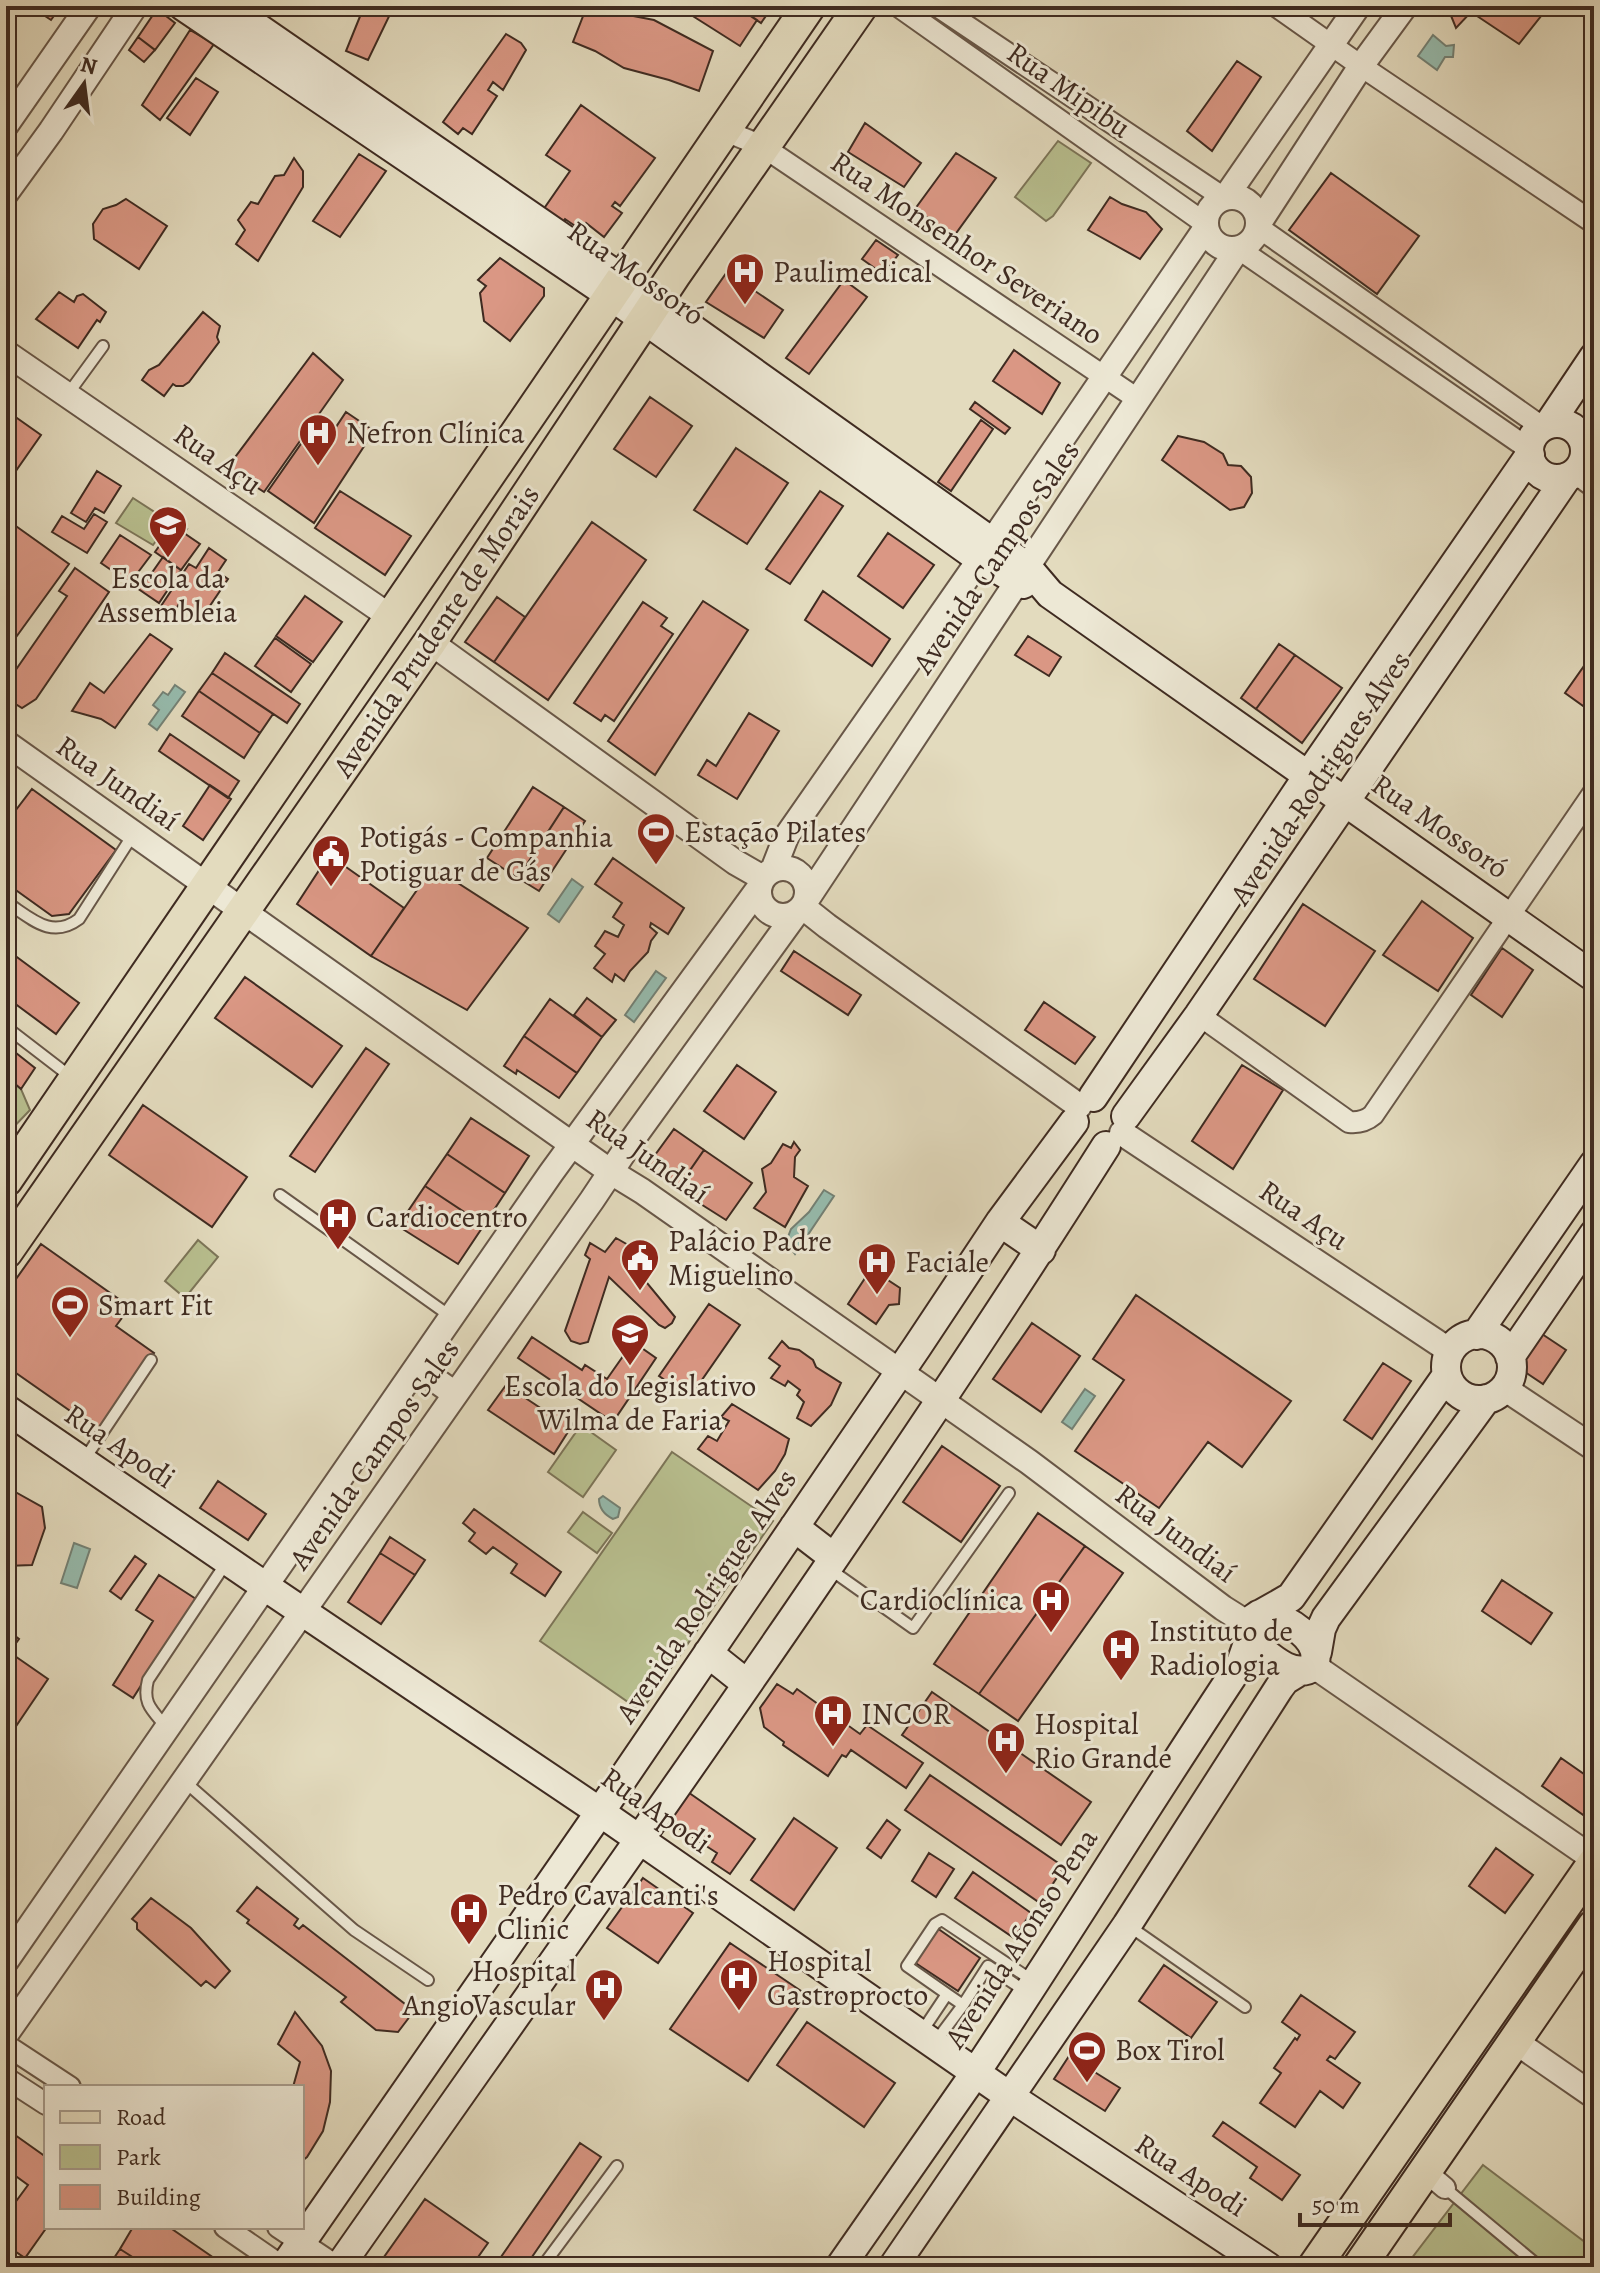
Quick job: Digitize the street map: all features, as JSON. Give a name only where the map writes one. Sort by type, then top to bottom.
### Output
[{"type":"main road","name":"Rua Mossoró","points":[[183,6],[616,287]]},
{"type":"main road","name":"Rua Mossoró","points":[[226,6],[986,551],[1594,977]]},
{"type":"main road","name":"Avenida Prudente de Morais","points":[[6,1180],[809,6]]},
{"type":"main road","name":"Avenida Prudente de Morais","points":[[6,1252],[76,1159],[430,642],[762,146],[861,6]]},
{"type":"main road","name":"Avenida Rodrigues Alves","points":[[304,2216],[416,2076],[600,1812],[1000,1222],[1207,926],[1594,357]]},
{"type":"main road","points":[[1564,423],[1578,432],[1585,460],[1555,479],[1543,475],[1534,467],[1537,439],[1564,423]]},
{"type":"main road","name":"Avenida Rodrigues Alves","points":[[338,2267],[638,1840],[734,1717],[747,1684],[941,1400],[1118,1132],[1345,800],[1585,460]]},
{"type":"main road","points":[[497,462],[532,489]]},
{"type":"main road","points":[[1207,926],[1243,951]]},
{"type":"main road","points":[[1103,1096],[1113,1100],[1118,1132],[1088,1144],[1076,1131],[1082,1108],[1103,1096]]},
{"type":"main road","points":[[1476,1335],[1594,1164]]},
{"type":"main road","points":[[1000,1222],[1041,1250]]},
{"type":"main road","points":[[1510,1357],[1594,1234]]},
{"type":"main road","points":[[893,2267],[1127,1925],[1279,1688],[1285,1680],[1310,1663],[1326,1618],[1510,1378],[1510,1357],[1497,1339],[1476,1335],[1457,1343],[1449,1363],[1291,1597],[1254,1626]]},
{"type":"main road","points":[[1449,1363],[1456,1390],[1464,1396],[1475,1400],[1495,1394]]},
{"type":"main road","name":"Rua Apodi","points":[[6,1409],[600,1812],[1009,2096],[1268,2267]]},
{"type":"main road","points":[[794,1527],[830,1562]]},
{"type":"main road","points":[[1254,1626],[1283,1621],[1304,1634],[1312,1643],[1310,1663]]},
{"type":"main road","name":"Avenida Afonso Pena","points":[[840,2267],[1031,1988],[1152,1796],[1241,1663],[1254,1626]]},
{"type":"main road","points":[[708,1653],[747,1684]]},
{"type":"main road","points":[[1152,1796],[1192,1822]]},
{"type":"main road","points":[[1314,2267],[1594,1861]]},
{"type":"main road","points":[[1359,2267],[1436,2180],[1516,2042],[1594,1926]]},
{"type":"main road","points":[[495,1963],[534,1988]]},
{"type":"main road","points":[[416,2076],[454,2102]]},
{"type":"main road","name":"Avenida Rodrigues Alves","points":[[284,2267],[289,2235]]},
{"type":"street","points":[[51,131],[12,116],[89,6]]},
{"type":"street","points":[[6,193],[135,6]]},
{"type":"street","name":"Rua Mipibu","points":[[898,6],[1206,226]]},
{"type":"street","name":"Rua Mipibu","points":[[937,6],[1224,198]]},
{"type":"street","points":[[1276,6],[1594,223]]},
{"type":"street","points":[[1224,198],[1358,6]]},
{"type":"street","points":[[1238,249],[1253,239],[1258,225],[1361,66],[1405,6]]},
{"type":"street","name":"Rua Monsenhor Severiano","points":[[723,130],[762,146],[1139,400]]},
{"type":"street","points":[[1233,197],[1248,202],[1258,225],[1537,439],[1238,249],[1224,249],[1217,245],[1206,226],[1210,209],[1224,198],[1233,197]]},
{"type":"street","name":"Avenida Campos Sales","points":[[6,1961],[572,1143],[765,879],[786,837],[986,551],[1206,226]]},
{"type":"street","name":"Avenida Campos Sales","points":[[6,2034],[611,1172],[802,906],[1238,249]]},
{"type":"street","name":"Rua Açu","points":[[6,353],[392,618]]},
{"type":"street","points":[[430,642],[723,853],[765,879]]},
{"type":"street","name":"Rua Jundiaí","points":[[6,743],[611,1172],[1029,1462],[1223,1608],[1254,1626]]},
{"type":"street","points":[[1199,1015],[1349,1122],[1362,1121],[1373,1115],[1594,792]]},
{"type":"street","points":[[789,868],[802,876],[808,891],[802,906],[789,916],[774,915],[761,904],[765,879],[789,868]]},
{"type":"street","points":[[802,906],[1082,1108]]},
{"type":"street","name":"Rua Açu","points":[[1118,1132],[1449,1363]]},
{"type":"street","points":[[417,1367],[455,1394]]},
{"type":"street","points":[[1495,1394],[1594,1448]]},
{"type":"street","points":[[1310,1663],[1594,1861]]},
{"type":"street","points":[[107,1816],[143,1840]]},
{"type":"street","points":[[1516,2042],[1594,2096]]},
{"type":"street","points":[[6,2045],[67,2085]]},
{"type":"street","points":[[6,2078],[44,2103]]},
{"type":"street","points":[[228,2229],[284,2267]]},
{"type":"street","points":[[289,2235],[338,2267]]},
{"type":"lane","points":[[68,394],[103,346]]},
{"type":"lane","points":[[6,902],[44,926],[57,929],[69,927],[79,919],[134,833]]},
{"type":"lane","points":[[6,1027],[75,1080]]},
{"type":"lane","points":[[280,1195],[452,1317]]},
{"type":"lane","points":[[83,1462],[151,1360]]},
{"type":"lane","points":[[830,1562],[913,1628],[1009,1493]]},
{"type":"lane","points":[[167,1729],[149,1707],[146,1698],[148,1680],[227,1561]]},
{"type":"lane","points":[[184,1781],[354,1930],[428,1980]]},
{"type":"lane","points":[[963,2005],[907,1966],[935,1924],[942,1920],[1031,1988]]},
{"type":"lane","points":[[1127,1925],[1245,2007]]},
{"type":"lane","points":[[928,2038],[963,2005],[988,1966],[1031,1988]]},
{"type":"lane","points":[[928,2038],[947,1994]]},
{"type":"lane","points":[[542,2267],[617,2166]]},
{"type":"lane","points":[[1436,2180],[1540,2267]]},
{"type":"green space","points":[[1058,141],[1091,163],[1053,216],[1046,221],[1015,197]]},
{"type":"green space","points":[[133,498],[170,522],[153,545],[116,523]]},
{"type":"green space","points":[[6,1076],[21,1089],[30,1110],[6,1135]]},
{"type":"green space","points":[[198,1240],[218,1257],[185,1298],[165,1281]]},
{"type":"green space","points":[[581,1425],[616,1450],[583,1497],[548,1472]]},
{"type":"green space","points":[[672,1452],[773,1521],[641,1711],[540,1641]]},
{"type":"green space","points":[[583,1512],[612,1533],[597,1553],[568,1532]]},
{"type":"green space","points":[[1483,2165],[1594,2249],[1594,2267],[1405,2267]]},
{"type":"shaded area","points":[[1433,35],[1446,46],[1454,45],[1453,57],[1445,57],[1437,70],[1418,56]]},
{"type":"shaded area","points":[[175,685],[185,692],[157,730],[149,724],[159,710],[153,705],[163,692],[168,695]]},
{"type":"shaded area","points":[[572,879],[583,887],[559,922],[548,914]]},
{"type":"shaded area","points":[[656,971],[666,978],[634,1022],[625,1015]]},
{"type":"shaded area","points":[[824,1190],[834,1196],[795,1254],[786,1242],[791,1229],[809,1212]]},
{"type":"shaded area","points":[[1085,1389],[1095,1396],[1072,1429],[1062,1422]]},
{"type":"shaded area","points":[[603,1496],[620,1508],[618,1517],[613,1519],[603,1511],[599,1499]]},
{"type":"shaded area","points":[[74,1543],[90,1549],[77,1588],[61,1583]]},
{"type":"building","points":[[30,6],[61,6],[51,20]]},
{"type":"building","points":[[359,6],[394,6],[368,60],[346,51],[363,9]]},
{"type":"building","points":[[587,6],[602,6],[654,20],[713,51],[699,91],[624,68],[573,42]]},
{"type":"building","points":[[677,6],[736,6],[757,20],[740,46]]},
{"type":"building","points":[[736,6],[773,6],[761,23]]},
{"type":"building","points":[[1447,6],[1549,6],[1519,44],[1471,12],[1456,28]]},
{"type":"building","points":[[157,9],[175,23],[155,50],[138,37]]},
{"type":"building","points":[[190,30],[214,44],[160,120],[142,105]]},
{"type":"building","points":[[506,34],[526,50],[503,90],[493,82],[488,90],[497,96],[472,134],[463,128],[458,134],[443,122]]},
{"type":"building","points":[[138,37],[155,50],[144,62],[129,50]]},
{"type":"building","points":[[1237,61],[1261,77],[1212,151],[1187,131]]},
{"type":"building","points":[[196,78],[218,92],[190,135],[167,118]]},
{"type":"building","points":[[581,105],[655,158],[620,206],[615,202],[612,206],[622,213],[604,237],[586,223],[581,230],[565,219],[562,223],[543,210],[570,171],[546,155]]},
{"type":"building","points":[[865,123],[921,163],[904,187],[848,152]]},
{"type":"building","points":[[956,153],[996,178],[954,236],[915,209]]},
{"type":"building","points":[[359,154],[386,171],[340,237],[313,221]]},
{"type":"building","points":[[294,158],[303,171],[303,187],[258,261],[236,244],[245,230],[238,220],[251,202],[258,204],[275,176],[284,175]]},
{"type":"building","points":[[1331,173],[1419,236],[1377,294],[1289,230]]},
{"type":"building","points":[[1110,197],[1146,212],[1162,229],[1140,259],[1088,230]]},
{"type":"building","points":[[126,199],[167,226],[139,269],[94,239],[93,224],[103,209]]},
{"type":"building","points":[[876,240],[898,255],[883,274],[862,259]]},
{"type":"building","points":[[500,258],[544,288],[544,296],[510,341],[484,321],[480,293],[486,286],[478,280]]},
{"type":"building","name":"Paulimedical","points":[[727,272],[783,310],[764,338],[706,302]]},
{"type":"building","points":[[844,280],[867,297],[809,374],[786,358]]},
{"type":"building","points":[[59,292],[74,302],[77,296],[83,294],[106,312],[78,348],[36,319]]},
{"type":"building","points":[[203,312],[220,326],[219,342],[189,382],[183,386],[173,384],[164,396],[142,380],[149,370],[159,365]]},
{"type":"building","points":[[1014,350],[1060,383],[1042,414],[993,381]]},
{"type":"building","points":[[313,353],[343,380],[264,492],[227,468]]},
{"type":"building","points":[[650,397],[692,426],[656,477],[614,449]]},
{"type":"building","points":[[975,402],[1010,428],[1005,434],[970,409]]},
{"type":"building","points":[[6,412],[41,435],[6,485]]},
{"type":"building","name":"Nefron Clínica","points":[[346,412],[374,431],[314,523],[268,491],[310,431],[326,442]]},
{"type":"building","points":[[981,420],[993,429],[951,491],[938,482]]},
{"type":"building","points":[[1178,436],[1204,442],[1223,454],[1228,465],[1241,466],[1251,477],[1252,493],[1244,507],[1230,510],[1162,460]]},
{"type":"building","points":[[736,448],[788,483],[747,544],[694,510]]},
{"type":"building","points":[[97,471],[121,486],[104,513],[95,508],[86,522],[71,513]]},
{"type":"building","points":[[340,491],[411,536],[385,575],[315,528]]},
{"type":"building","points":[[820,491],[843,506],[790,584],[766,569]]},
{"type":"building","points":[[94,514],[107,522],[87,553],[52,532],[62,516],[84,529]]},
{"type":"building","points":[[6,519],[69,564],[6,651]]},
{"type":"building","points":[[177,521],[187,529],[184,533],[200,544],[181,570],[155,552]]},
{"type":"building","points":[[592,522],[646,560],[548,700],[494,662]]},
{"type":"building","points":[[888,533],[934,565],[903,608],[858,576]]},
{"type":"building","points":[[120,535],[151,555],[130,583],[101,563]]},
{"type":"building","points":[[209,548],[226,560],[218,572],[228,579],[201,619],[179,604],[173,614],[161,606],[189,564],[196,568]]},
{"type":"building","points":[[163,557],[181,570],[159,603],[134,586],[138,580],[144,584]]},
{"type":"building","points":[[75,568],[109,592],[36,699],[22,708],[6,698],[6,684],[67,596],[59,591]]},
{"type":"building","points":[[823,591],[890,639],[872,666],[805,620]]},
{"type":"building","points":[[305,596],[342,622],[313,662],[276,636]]},
{"type":"building","points":[[497,597],[525,617],[494,662],[465,642]]},
{"type":"building","points":[[703,601],[748,630],[655,775],[608,741]]},
{"type":"building","points":[[643,602],[667,618],[661,626],[673,634],[614,721],[605,715],[601,721],[574,703]]},
{"type":"building","points":[[150,634],[172,649],[115,728],[101,719],[72,711],[90,683],[104,693]]},
{"type":"building","points":[[1028,636],[1061,657],[1049,676],[1015,655]]},
{"type":"building","points":[[275,638],[311,664],[291,692],[255,666]]},
{"type":"building","points":[[1279,644],[1295,655],[1256,709],[1241,698]]},
{"type":"building","points":[[225,653],[300,704],[287,723],[212,673]]},
{"type":"building","points":[[1295,655],[1342,688],[1302,743],[1256,709]]},
{"type":"building","points":[[1594,661],[1594,702],[1591,700],[1586,708],[1565,693],[1584,666],[1588,671]]},
{"type":"building","points":[[212,673],[273,714],[260,733],[199,691]]},
{"type":"building","points":[[199,691],[260,733],[244,758],[182,716]]},
{"type":"building","points":[[749,713],[779,731],[737,799],[698,775],[707,760],[716,766]]},
{"type":"building","points":[[170,734],[239,781],[228,798],[159,751]]},
{"type":"building","points":[[210,785],[231,799],[203,840],[183,826]]},
{"type":"building","points":[[533,787],[564,807],[518,878],[487,858]]},
{"type":"building","points":[[32,789],[116,850],[69,914],[52,916],[6,883],[6,823]]},
{"type":"building","points":[[564,807],[585,821],[539,891],[518,878]]},
{"type":"building","points":[[329,855],[404,908],[371,956],[297,904]]},
{"type":"building","points":[[613,858],[684,908],[668,934],[651,923],[650,927],[657,933],[648,952],[624,981],[615,974],[612,982],[594,968],[605,954],[595,946],[605,931],[618,937],[624,925],[613,917],[622,903],[595,884]]},
{"type":"building","points":[[433,867],[528,928],[467,1010],[371,956]]},
{"type":"building","points":[[1422,901],[1473,938],[1438,991],[1383,955]]},
{"type":"building","points":[[1303,904],[1375,951],[1325,1026],[1254,979]]},
{"type":"building","points":[[1502,948],[1533,970],[1502,1017],[1471,995]]},
{"type":"building","points":[[6,949],[79,1003],[56,1034],[6,997]]},
{"type":"building","points":[[794,951],[861,995],[848,1015],[781,971]]},
{"type":"building","points":[[245,977],[342,1046],[312,1087],[215,1018]]},
{"type":"building","points":[[587,998],[616,1020],[602,1037],[574,1015]]},
{"type":"building","points":[[550,999],[602,1037],[577,1073],[524,1036]]},
{"type":"building","points":[[1044,1002],[1095,1037],[1075,1064],[1025,1030]]},
{"type":"building","points":[[524,1036],[577,1073],[559,1098],[517,1070],[516,1074],[504,1066]]},
{"type":"building","points":[[6,1045],[35,1068],[21,1089],[6,1076]]},
{"type":"building","points":[[366,1048],[389,1064],[315,1172],[290,1156]]},
{"type":"building","points":[[737,1065],[776,1092],[744,1139],[704,1111]]},
{"type":"building","points":[[1242,1065],[1283,1090],[1233,1169],[1192,1141]]},
{"type":"building","points":[[143,1105],[247,1177],[212,1227],[109,1155]]},
{"type":"building","points":[[471,1118],[529,1156],[505,1193],[447,1154]]},
{"type":"building","points":[[674,1129],[704,1150],[677,1189],[647,1166]]},
{"type":"building","points":[[794,1142],[800,1150],[795,1157],[794,1177],[808,1186],[785,1227],[754,1208],[766,1192],[762,1169],[771,1163],[783,1144],[791,1148]]},
{"type":"building","points":[[704,1150],[752,1183],[726,1220],[677,1189]]},
{"type":"building","points":[[447,1154],[505,1193],[484,1225],[425,1186]]},
{"type":"building","points":[[425,1186],[484,1225],[458,1264],[398,1226]]},
{"type":"building","name":"Palácio Padre Miguelino","points":[[616,1238],[630,1246],[624,1255],[675,1317],[665,1328],[659,1325],[609,1277],[588,1342],[580,1344],[571,1341],[565,1331],[590,1259],[585,1255],[590,1243],[605,1252]]},
{"type":"building","name":"Smart Fit","points":[[41,1244],[130,1307],[116,1326],[154,1353],[99,1431],[6,1366],[6,1293]]},
{"type":"building","name":"Faciale","points":[[871,1269],[900,1288],[899,1304],[889,1305],[876,1324],[848,1304]]},
{"type":"building","points":[[1136,1295],[1291,1401],[1242,1467],[1208,1442],[1159,1508],[1075,1451],[1124,1380],[1093,1359]]},
{"type":"building","points":[[709,1304],[740,1325],[690,1397],[659,1376]]},
{"type":"building","points":[[1032,1323],[1080,1356],[1041,1412],[993,1379]]},
{"type":"building","points":[[1542,1334],[1566,1350],[1543,1384],[1519,1368]]},
{"type":"building","points":[[532,1337],[582,1370],[585,1365],[607,1379],[633,1342],[656,1358],[613,1422],[518,1358]]},
{"type":"building","points":[[782,1341],[789,1348],[799,1350],[813,1360],[816,1367],[841,1383],[831,1405],[811,1426],[797,1418],[804,1402],[797,1395],[800,1390],[788,1381],[785,1386],[771,1378],[780,1366],[769,1358]]},
{"type":"building","points":[[1383,1363],[1411,1381],[1372,1439],[1344,1420]]},
{"type":"building","points":[[506,1385],[545,1411],[555,1410],[573,1424],[554,1454],[488,1410]]},
{"type":"building","points":[[732,1404],[789,1439],[775,1471],[758,1490],[698,1449],[708,1436],[717,1441],[729,1421],[721,1417]]},
{"type":"building","points":[[942,1446],[1000,1486],[961,1542],[903,1502]]},
{"type":"building","points":[[218,1481],[266,1514],[248,1540],[200,1508]]},
{"type":"building","points":[[10,1489],[42,1507],[45,1528],[32,1565],[6,1566],[6,1503]]},
{"type":"building","points":[[474,1509],[561,1572],[545,1596],[511,1573],[517,1564],[493,1547],[486,1554],[469,1541],[475,1533],[463,1523]]},
{"type":"building","points":[[1038,1513],[1085,1546],[979,1694],[934,1664]]},
{"type":"building","points":[[390,1537],[425,1560],[415,1575],[380,1553]]},
{"type":"building","name":"Cardioclínica","points":[[1085,1546],[1123,1573],[1018,1721],[979,1694]]},
{"type":"building","points":[[380,1553],[415,1575],[381,1624],[348,1602]]},
{"type":"building","points":[[135,1556],[146,1564],[121,1599],[110,1591]]},
{"type":"building","points":[[159,1575],[196,1599],[133,1698],[113,1685],[153,1621],[136,1610]]},
{"type":"building","points":[[1502,1580],[1552,1613],[1531,1644],[1482,1611]]},
{"type":"building","points":[[6,1629],[19,1639],[6,1657]]},
{"type":"building","points":[[12,1654],[48,1679],[6,1741],[6,1663]]},
{"type":"building","points":[[777,1684],[793,1694],[797,1689],[860,1734],[867,1725],[923,1763],[906,1788],[851,1750],[846,1757],[842,1755],[828,1776],[783,1745],[784,1742],[764,1727],[760,1708]]},
{"type":"building","points":[[932,1692],[1091,1802],[1061,1845],[902,1735]]},
{"type":"building","points":[[1561,1758],[1594,1781],[1594,1812],[1589,1819],[1542,1786]]},
{"type":"building","points":[[930,1775],[1064,1867],[1040,1903],[905,1810]]},
{"type":"building","points":[[685,1790],[755,1839],[730,1874],[712,1862],[717,1853],[666,1820]]},
{"type":"building","points":[[794,1818],[837,1848],[794,1910],[751,1880]]},
{"type":"building","points":[[887,1820],[900,1830],[881,1858],[867,1848]]},
{"type":"building","points":[[1496,1848],[1533,1875],[1505,1913],[1469,1886]]},
{"type":"building","points":[[929,1853],[954,1869],[936,1897],[912,1881]]},
{"type":"building","points":[[973,1872],[1031,1913],[1014,1938],[955,1898]]},
{"type":"building","points":[[643,1878],[693,1913],[658,1963],[607,1928]]},
{"type":"building","points":[[257,1887],[298,1919],[294,1925],[299,1929],[303,1925],[414,2011],[398,2032],[376,2030],[341,2002],[346,1997],[247,1923],[249,1920],[237,1911]]},
{"type":"building","points":[[151,1898],[191,1928],[230,1971],[215,1988],[206,1981],[201,1986],[137,1929],[137,1923],[132,1919]]},
{"type":"building","points":[[937,1928],[980,1958],[958,1991],[914,1962]]},
{"type":"building","name":"Hospital Gastroprocto","points":[[730,1943],[807,1995],[748,2081],[670,2029]]},
{"type":"building","points":[[1164,1965],[1217,2002],[1191,2038],[1139,2001]]},
{"type":"building","points":[[1301,1995],[1355,2032],[1335,2059],[1330,2056],[1327,2060],[1360,2083],[1343,2108],[1320,2091],[1295,2127],[1260,2103],[1281,2073],[1274,2068],[1300,2035],[1282,2022]]},
{"type":"building","points":[[295,2012],[322,2046],[331,2071],[330,2102],[323,2131],[304,2159],[304,2085],[294,2085],[300,2062],[278,2044]]},
{"type":"building","points":[[807,2022],[895,2083],[864,2127],[777,2065]]},
{"type":"building","name":"Box Tirol","points":[[1069,2056],[1120,2088],[1105,2111],[1054,2079]]},
{"type":"building","points":[[1223,2122],[1300,2175],[1282,2200],[1250,2178],[1257,2167],[1213,2136]]},
{"type":"building","points":[[8,2130],[44,2156],[46,2229],[25,2258],[6,2245],[6,2215],[28,2185],[6,2169]]},
{"type":"building","points":[[580,2143],[601,2157],[525,2267],[494,2267]]},
{"type":"building","points":[[425,2199],[488,2243],[471,2267],[399,2267],[384,2257]]},
{"type":"building","points":[[132,2229],[172,2229],[227,2267],[148,2267],[120,2249]]},
{"type":"building","points":[[120,2249],[148,2267],[108,2267]]},
{"type":"place","name":"Paulimedical","points":[[745,306]]},
{"type":"place","name":"Nefron Clínica","points":[[318,467]]},
{"type":"place","name":"Escola da Assembleia","points":[[168,559]]},
{"type":"place","name":"Estação Pilates","points":[[656,866]]},
{"type":"place","name":"Potigás - Companhia Potiguar de Gás","points":[[331,888]]},
{"type":"place","name":"Cardiocentro","points":[[338,1251]]},
{"type":"place","name":"Palácio Padre Miguelino","points":[[640,1292]]},
{"type":"place","name":"Faciale","points":[[877,1296]]},
{"type":"place","name":"Smart Fit","points":[[70,1339]]},
{"type":"place","name":"Escola do Legislativo Wilma de Faria","points":[[630,1367]]},
{"type":"place","name":"Cardioclínica","points":[[1051,1634]]},
{"type":"place","name":"Instituto de Radiologia","points":[[1121,1682]]},
{"type":"place","name":"INCOR","points":[[833,1748]]},
{"type":"place","name":"Hospital Rio Grande","points":[[1006,1775]]},
{"type":"place","name":"Pedro Cavalcanti's Clinic","points":[[469,1946]]},
{"type":"place","name":"Hospital Gastroprocto","points":[[739,2012]]},
{"type":"place","name":"Hospital AngioVascular","points":[[604,2022]]},
{"type":"place","name":"Box Tirol","points":[[1087,2084]]}]
